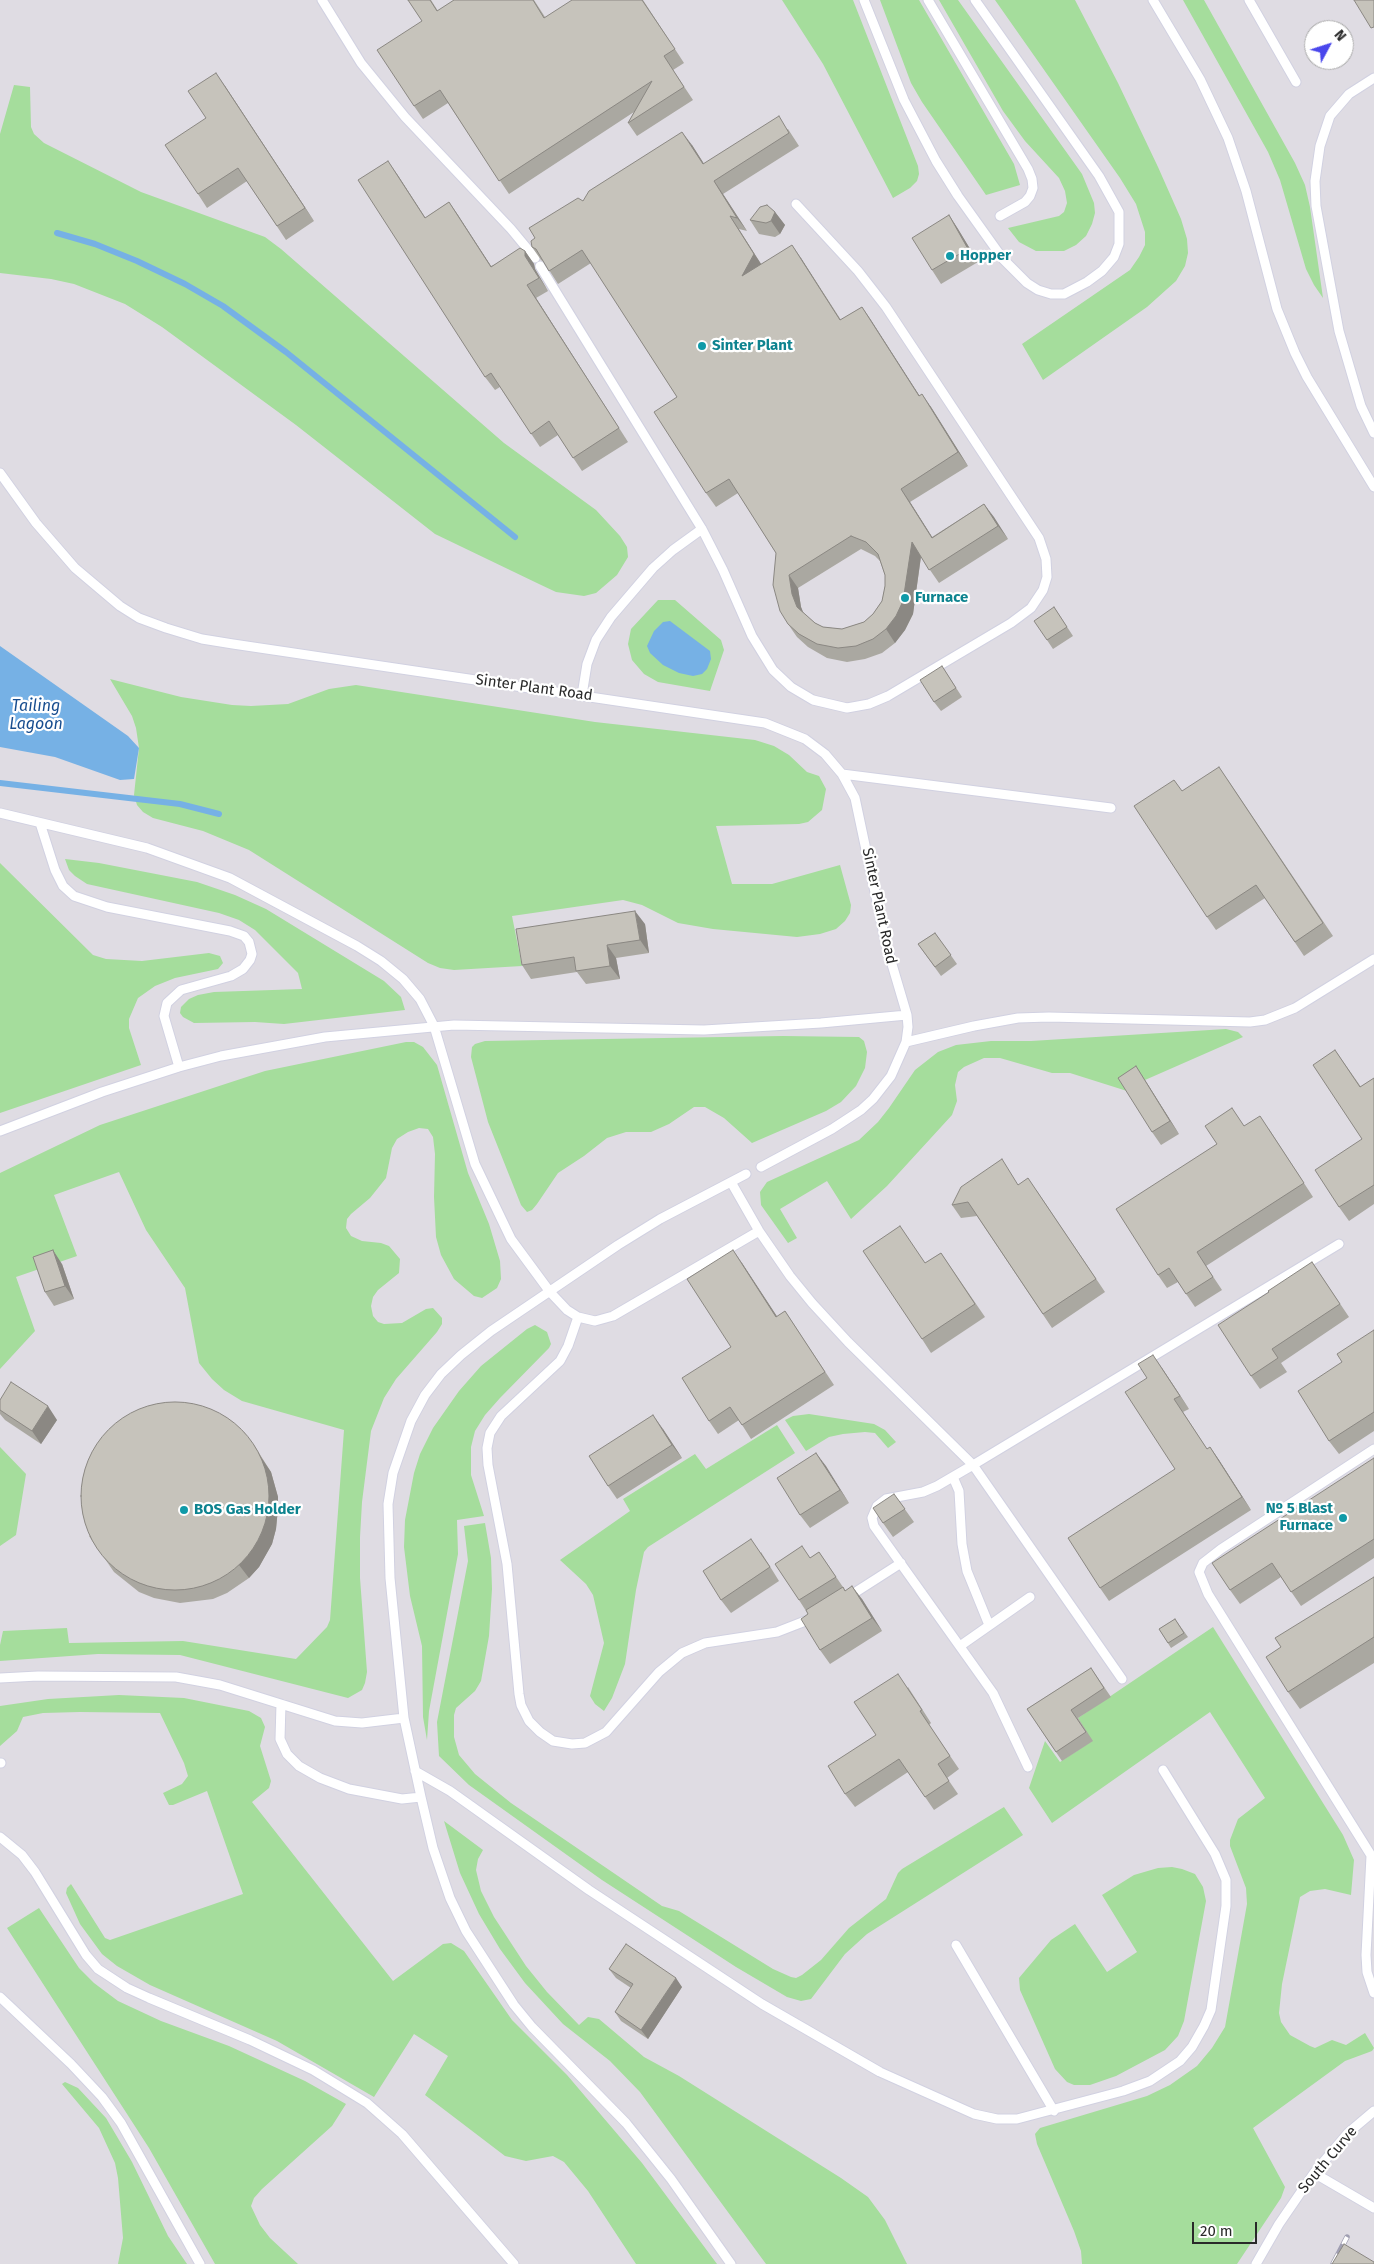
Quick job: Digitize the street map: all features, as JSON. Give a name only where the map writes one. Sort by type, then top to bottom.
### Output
[{"type":"lane","points":[[322,0],[361,63],[404,118],[511,229],[537,262],[702,530],[723,570],[752,636],[772,670],[782,680],[802,694],[837,707],[847,708],[869,704],[888,696],[1011,623],[1032,608],[1043,590],[1047,577],[1046,559],[1039,538],[886,307],[858,271],[796,204]]},
{"type":"lane","points":[[864,0],[904,100],[958,196],[1003,259],[1027,283],[1038,290],[1051,294],[1064,294],[1087,282],[1114,257],[1119,244],[1119,212],[1099,176],[975,0]]},
{"type":"lane","points":[[928,0],[1028,169],[1032,179],[1033,188],[1030,196],[1024,202],[1000,216]]},
{"type":"lane","points":[[1153,0],[1200,79],[1228,138],[1246,191],[1277,309],[1295,353],[1307,377],[1374,487]]},
{"type":"lane","points":[[1249,0],[1296,82]]},
{"type":"lane","points":[[1374,78],[1349,94],[1330,116],[1320,146],[1315,181],[1316,206],[1339,331],[1361,406],[1374,433]]},
{"type":"lane","name":"Sinter Plant Road","points":[[0,473],[36,523],[75,568],[120,606],[139,618],[166,628],[202,639],[233,644],[764,723],[806,739],[825,754],[842,774],[854,798],[886,944],[907,1015],[906,1042]]},
{"type":"lane","points":[[582,695],[587,664],[596,640],[611,617],[653,568],[673,550],[702,530]]},
{"type":"lane","points":[[842,774],[1111,808]]},
{"type":"lane","points":[[0,813],[147,848],[230,878],[357,946],[381,961],[403,979],[420,999],[434,1026],[475,1164],[511,1239],[550,1292],[567,1310],[578,1317],[595,1321],[613,1316],[759,1231]]},
{"type":"lane","points":[[40,823],[55,870],[63,886],[74,896],[107,907],[230,931],[244,936],[249,942],[252,954],[243,969],[231,976],[181,990],[167,1003],[164,1016],[178,1068]]},
{"type":"lane","points":[[761,1166],[832,1130],[861,1110],[873,1099],[891,1076],[906,1042],[1018,1018],[1049,1017],[1250,1022],[1265,1020],[1295,1008],[1374,959]]},
{"type":"lane","points":[[0,1131],[102,1092],[178,1068],[222,1056],[293,1042],[434,1026],[704,1030],[821,1023],[907,1015]]},
{"type":"lane","points":[[731,2264],[671,2179],[626,2123],[532,2026],[490,1971],[466,1931],[450,1898],[433,1848],[404,1718],[388,1540],[388,1504],[393,1473],[401,1445],[425,1395],[441,1374],[461,1355],[491,1331],[618,1245],[660,1219],[746,1174]]},
{"type":"lane","points":[[731,1182],[759,1231],[790,1276],[812,1302],[848,1342],[973,1465],[1122,1679]]},
{"type":"lane","points":[[1028,1767],[993,1693],[874,1526],[872,1518],[877,1506],[886,1498],[923,1492],[953,1477],[1339,1244]]},
{"type":"lane","points":[[578,1317],[568,1346],[560,1361],[502,1416],[490,1433],[487,1448],[488,1465],[507,1564],[519,1694],[521,1705],[529,1720],[540,1732],[553,1740],[572,1744],[585,1743],[606,1732],[659,1672],[682,1654],[705,1643],[777,1632],[806,1622],[821,1614]]},
{"type":"lane","points":[[1374,1449],[1221,1549],[1203,1563],[1199,1572],[1208,1594],[1373,1858],[1366,1955],[1367,1972],[1374,1993]]},
{"type":"lane","points":[[953,1477],[959,1492],[962,1544],[966,1571],[989,1625]]},
{"type":"lane","points":[[837,1604],[901,1563]]},
{"type":"lane","points":[[960,1646],[1030,1597]]},
{"type":"lane","points":[[0,1678],[38,1676],[176,1677],[215,1684],[346,1722],[362,1723],[404,1718]]},
{"type":"lane","points":[[281,1704],[280,1739],[287,1754],[299,1766],[320,1778],[349,1789],[402,1799],[421,1797]]},
{"type":"lane","points":[[415,1771],[450,1791],[589,1890],[762,2004],[880,2072],[949,2105],[985,2117],[1017,2119],[1123,2092],[1168,2071],[1192,2047],[1211,2010],[1226,1906],[1226,1880],[1214,1854],[1162,1770]]},
{"type":"lane","points":[[0,1837],[22,1855],[86,1955],[106,1975],[149,1998],[250,2040],[313,2070],[366,2103],[402,2134],[514,2264]]},
{"type":"lane","points":[[956,1945],[1054,2111]]},
{"type":"lane","points":[[0,1997],[71,2064],[102,2097],[121,2123],[200,2264]]},
{"type":"lane","name":"South Curve","points":[[1256,2264],[1279,2224],[1314,2174],[1348,2133],[1374,2111]]},
{"type":"lane","points":[[1314,2174],[1374,2208]]},
{"type":"shaded area","points":[[0,0],[1374,0],[1374,2264],[0,2264]]},
{"type":"green space","points":[[782,0],[853,0],[918,166],[919,174],[917,181],[910,188],[893,198],[823,64]]},
{"type":"green space","points":[[880,0],[919,0],[1014,164],[1020,185],[986,195],[911,83]]},
{"type":"green space","points":[[939,0],[958,0],[1082,174],[1094,203],[1095,213],[1086,236],[1076,245],[1064,251],[1036,251],[1019,242],[1008,228],[1059,216],[1064,212],[1067,203],[1065,191],[1059,178],[1025,141],[1003,111]]},
{"type":"green space","points":[[995,0],[1075,0],[1118,83],[1158,167],[1181,219],[1187,239],[1188,253],[1185,266],[1176,281],[1147,307],[1043,380],[1022,344],[1130,270],[1145,245],[1145,232],[1136,204],[1120,178]]},
{"type":"green space","points":[[1183,0],[1204,0],[1295,163],[1305,185],[1310,207],[1323,298],[1306,269],[1280,180],[1268,152]]},
{"type":"green space","points":[[14,85],[30,87],[31,127],[34,134],[44,143],[141,192],[265,237],[281,249],[504,443],[596,510],[620,536],[627,547],[628,557],[617,575],[596,593],[584,596],[556,592],[435,534],[296,425],[162,327],[125,304],[74,284],[51,279],[0,273],[0,134]]},
{"type":"green space","points":[[658,600],[675,600],[721,640],[724,650],[710,691],[658,682],[644,674],[632,660],[628,644],[631,629]]},
{"type":"green space","points":[[110,679],[181,697],[251,706],[288,704],[329,689],[356,685],[595,722],[755,740],[774,746],[789,755],[807,772],[819,776],[826,789],[822,810],[808,822],[799,824],[716,826],[732,884],[772,884],[840,865],[851,905],[850,913],[845,921],[836,929],[820,934],[797,937],[713,929],[678,923],[642,905],[623,900],[512,916],[522,966],[454,970],[440,968],[428,963],[249,850],[203,831],[153,818],[143,812],[137,805],[134,795],[139,748],[136,728],[132,716]]},
{"type":"green space","points":[[65,859],[99,863],[197,882],[235,895],[266,909],[384,981],[401,997],[405,1010],[284,1024],[255,1022],[194,1023],[183,1017],[180,1013],[181,1007],[189,999],[214,992],[302,989],[298,973],[255,930],[239,920],[219,913],[87,884],[69,870]]},
{"type":"green space","points":[[0,863],[93,955],[106,959],[142,961],[209,953],[220,956],[223,963],[218,969],[175,978],[155,986],[138,998],[129,1019],[129,1028],[141,1065],[0,1113]]},
{"type":"green space","points":[[1226,1029],[1238,1032],[1243,1037],[1145,1080],[1127,1091],[1070,1073],[1052,1073],[1000,1058],[984,1058],[964,1067],[958,1072],[955,1085],[957,1101],[952,1115],[887,1186],[851,1219],[827,1181],[780,1209],[797,1238],[788,1243],[761,1205],[760,1192],[767,1182],[859,1140],[878,1122],[915,1070],[938,1052],[956,1045],[991,1041],[1031,1041]]},
{"type":"green space","points":[[783,1036],[859,1037],[864,1041],[867,1052],[865,1068],[856,1086],[841,1102],[826,1111],[752,1143],[724,1118],[705,1107],[694,1107],[669,1124],[651,1132],[626,1132],[607,1138],[558,1173],[537,1204],[532,1210],[527,1212],[521,1205],[488,1122],[471,1057],[472,1047],[485,1041]]},
{"type":"green space","points":[[406,1042],[414,1042],[423,1047],[437,1065],[468,1173],[489,1224],[500,1261],[501,1279],[497,1288],[482,1298],[474,1296],[454,1279],[441,1255],[436,1237],[433,1137],[428,1129],[419,1128],[397,1139],[392,1148],[386,1178],[370,1198],[347,1219],[346,1228],[351,1236],[362,1241],[389,1246],[400,1259],[399,1273],[378,1290],[373,1297],[371,1306],[373,1316],[378,1322],[384,1324],[402,1323],[426,1309],[433,1308],[442,1318],[442,1324],[396,1379],[384,1398],[371,1431],[362,1502],[360,1537],[360,1578],[367,1672],[362,1690],[348,1698],[180,1655],[98,1654],[0,1661],[0,1645],[3,1631],[67,1628],[69,1643],[183,1641],[296,1659],[327,1627],[330,1620],[344,1430],[242,1401],[224,1390],[212,1379],[199,1363],[185,1288],[146,1230],[119,1172],[54,1195],[77,1256],[16,1277],[35,1331],[0,1369],[0,1173],[100,1125],[265,1071]]},
{"type":"green space","points":[[535,1325],[547,1332],[551,1344],[549,1348],[500,1398],[485,1415],[475,1431],[471,1447],[471,1475],[484,1516],[457,1520],[458,1554],[429,1711],[427,1740],[423,1717],[422,1646],[410,1596],[404,1547],[405,1520],[414,1473],[420,1454],[433,1428],[459,1391],[481,1366],[527,1329]]},
{"type":"green space","points":[[809,1414],[874,1424],[885,1430],[896,1442],[888,1448],[875,1433],[843,1434],[829,1437],[806,1451],[785,1420],[793,1416]]},
{"type":"green space","points":[[777,1425],[795,1453],[648,1547],[644,1552],[636,1590],[625,1664],[612,1698],[604,1711],[595,1704],[590,1696],[604,1643],[593,1595],[586,1584],[560,1560],[630,1511],[623,1499],[695,1454],[706,1469]]},
{"type":"green space","points":[[0,1447],[26,1474],[16,1535],[0,1546]]},
{"type":"green space","points":[[485,1523],[491,1558],[492,1589],[489,1636],[481,1681],[475,1691],[456,1708],[454,1715],[454,1737],[459,1755],[475,1774],[511,1803],[662,1906],[679,1911],[773,1969],[796,1978],[821,1960],[849,1928],[886,1899],[898,1873],[902,1869],[1004,1807],[1023,1835],[867,1934],[845,1954],[811,1999],[801,2001],[787,1997],[736,1967],[602,1880],[469,1785],[439,1756],[437,1722],[468,1561],[464,1526]]},
{"type":"green space","points":[[1213,1627],[1343,1835],[1354,1860],[1351,1895],[1325,1889],[1310,1891],[1300,1897],[1282,1984],[1279,2013],[1281,2022],[1290,2035],[1315,2048],[1332,2040],[1346,2045],[1365,2033],[1374,2048],[1372,2051],[1345,2061],[1253,2128],[1285,2187],[1281,2198],[1237,2264],[1082,2264],[1081,2251],[1074,2231],[1037,2144],[1035,2134],[1040,2128],[1147,2096],[1170,2085],[1197,2066],[1212,2048],[1225,2027],[1247,1904],[1246,1888],[1230,1846],[1230,1840],[1238,1819],[1265,1798],[1210,1712],[1052,1823],[1029,1788],[1045,1741],[1060,1762],[1092,1741],[1078,1718]]},
{"type":"green space","points":[[119,1695],[184,1698],[249,1711],[261,1718],[265,1727],[260,1746],[271,1781],[269,1788],[252,1802],[393,1981],[443,1944],[451,1943],[464,1951],[512,2020],[567,2075],[642,2163],[717,2264],[636,2264],[588,2191],[564,2162],[553,2156],[526,2161],[505,2156],[425,2095],[448,2056],[414,2034],[374,2097],[277,2041],[150,1985],[117,1966],[102,1954],[80,1924],[66,1893],[67,1888],[71,1884],[105,1938],[110,1940],[243,1894],[207,1791],[173,1805],[169,1805],[163,1793],[182,1784],[188,1776],[184,1763],[160,1713],[43,1713],[23,1717],[17,1731],[0,1746],[0,1706],[48,1699]]},
{"type":"green space","points":[[444,1821],[483,1850],[478,1859],[476,1870],[481,1891],[494,1917],[526,1966],[547,1992],[579,2025],[588,2017],[599,2019],[644,2057],[679,2076],[868,2197],[885,2220],[907,2264],[766,2264],[640,2092],[610,2061],[563,2024],[525,1983],[500,1949],[479,1914],[460,1873]]},
{"type":"green space","points":[[1172,1867],[1195,1874],[1203,1887],[1206,1901],[1184,2021],[1178,2036],[1165,2050],[1116,2076],[1090,2085],[1074,2085],[1067,2082],[1055,2069],[1020,1990],[1019,1978],[1051,1940],[1075,1924],[1107,1972],[1137,1952],[1102,1895],[1134,1875],[1158,1868]]},
{"type":"green space","points":[[39,1908],[79,1968],[94,1983],[118,2001],[161,2021],[229,2046],[305,2081],[346,2104],[332,2126],[262,2189],[254,2198],[251,2206],[260,2225],[270,2238],[298,2264],[215,2264],[149,2148],[7,1928]]},
{"type":"green space","points":[[65,2082],[78,2088],[106,2118],[132,2162],[168,2236],[187,2264],[118,2264],[123,2238],[115,2163],[99,2128],[62,2084]]},
{"type":"water","points":[[670,621],[710,651],[711,659],[707,669],[702,674],[693,676],[679,673],[663,665],[650,653],[647,646],[654,631],[663,622]]},
{"type":"water","name":"Tailing Lagoon","points":[[0,646],[128,736],[139,748],[134,779],[120,780],[55,757],[0,747]]},
{"type":"building","points":[[408,0],[430,0],[437,11],[454,0],[533,0],[544,18],[572,0],[642,0],[675,49],[664,56],[684,87],[628,123],[652,81],[499,181],[440,90],[414,106],[377,50],[422,21]]},
{"type":"building","points":[[1354,0],[1374,0],[1374,27],[1371,28]]},
{"type":"building","points":[[216,73],[305,208],[277,226],[238,168],[198,194],[165,145],[206,118],[188,91]]},
{"type":"building","points":[[779,116],[789,133],[714,181],[737,218],[730,216],[754,254],[742,276],[792,245],[840,320],[862,307],[919,396],[922,394],[958,452],[901,489],[932,538],[984,504],[998,526],[929,570],[912,542],[903,601],[896,616],[886,629],[873,639],[856,646],[838,648],[817,644],[799,634],[788,624],[780,611],[773,585],[776,553],[729,479],[706,493],[654,412],[677,397],[582,250],[549,271],[536,249],[532,247],[531,241],[535,238],[529,228],[578,198],[583,201],[589,191],[682,132],[703,164]],"holes":[[[851,536],[866,542],[878,554],[885,575],[882,601],[873,614],[864,622],[842,629],[823,627],[815,623],[797,607],[792,594],[789,575]]]},
{"type":"building","points":[[388,161],[425,218],[449,202],[491,267],[520,248],[525,251],[525,256],[539,278],[527,285],[619,428],[573,458],[549,421],[531,434],[491,373],[485,377],[358,180]]},
{"type":"building","points":[[767,205],[775,212],[771,221],[766,223],[750,220],[760,207]]},
{"type":"building","points":[[949,215],[968,249],[932,270],[912,238]]},
{"type":"building","points":[[1054,607],[1067,627],[1047,640],[1034,621]]},
{"type":"building","points":[[942,666],[956,688],[934,702],[920,680]]},
{"type":"building","points":[[1219,767],[1323,923],[1295,942],[1256,885],[1207,917],[1134,806],[1174,780],[1182,791]]},
{"type":"building","points":[[635,911],[640,940],[607,945],[610,966],[576,971],[574,957],[522,965],[516,929]]},
{"type":"building","points":[[935,933],[951,955],[935,967],[918,944]]},
{"type":"building","points":[[1335,1050],[1360,1087],[1374,1078],[1374,1185],[1339,1207],[1315,1170],[1362,1139],[1313,1065]]},
{"type":"building","points":[[1136,1066],[1170,1121],[1152,1132],[1118,1078]]},
{"type":"building","points":[[1232,1108],[1244,1126],[1260,1116],[1304,1183],[1197,1252],[1213,1277],[1186,1294],[1169,1268],[1158,1275],[1116,1209],[1217,1144],[1205,1126]]},
{"type":"building","points":[[1002,1159],[1018,1185],[1028,1178],[1096,1279],[1043,1314],[968,1202],[952,1205],[961,1187]]},
{"type":"building","points":[[900,1226],[925,1263],[941,1253],[975,1304],[922,1339],[863,1251]]},
{"type":"building","points":[[53,1250],[65,1286],[45,1292],[33,1257]]},
{"type":"building","points":[[733,1250],[776,1317],[785,1311],[825,1372],[742,1425],[730,1407],[709,1421],[682,1378],[731,1347],[687,1279]]},
{"type":"building","points":[[1312,1262],[1340,1304],[1272,1349],[1278,1358],[1251,1376],[1218,1325]]},
{"type":"building","points":[[1374,1330],[1374,1412],[1329,1441],[1298,1391],[1342,1362],[1337,1354]]},
{"type":"building","points":[[1153,1355],[1180,1396],[1174,1399],[1207,1449],[1210,1447],[1242,1497],[1100,1588],[1068,1538],[1175,1469],[1125,1392],[1147,1378],[1138,1364]]},
{"type":"building","points":[[11,1382],[48,1406],[32,1431],[0,1410],[0,1400]]},
{"type":"building","name":"BOS Gas Holder","points":[[175,1402],[211,1409],[227,1418],[241,1430],[253,1444],[262,1460],[269,1496],[262,1532],[253,1548],[241,1562],[227,1574],[211,1583],[175,1590],[139,1583],[123,1574],[109,1562],[97,1548],[88,1532],[81,1496],[88,1460],[97,1444],[109,1430],[123,1418],[139,1409]]},
{"type":"building","points":[[653,1415],[672,1445],[608,1486],[589,1456]]},
{"type":"building","points":[[816,1453],[840,1490],[800,1515],[777,1478]]},
{"type":"building","name":"Nº 5 Blast Furnace","points":[[1374,1458],[1374,1539],[1291,1592],[1272,1563],[1230,1590],[1212,1563]]},
{"type":"building","points":[[894,1494],[905,1509],[883,1523],[873,1508]]},
{"type":"building","points":[[751,1539],[770,1567],[721,1600],[703,1571]]},
{"type":"building","points":[[802,1546],[810,1558],[819,1552],[836,1577],[799,1600],[775,1564]]},
{"type":"building","points":[[1374,1577],[1374,1637],[1288,1692],[1266,1657],[1281,1647],[1275,1638]]},
{"type":"building","points":[[852,1586],[872,1618],[820,1650],[801,1619],[808,1614],[806,1610],[843,1587],[845,1591]]},
{"type":"building","points":[[1175,1619],[1184,1633],[1168,1643],[1159,1629]]},
{"type":"building","points":[[1091,1668],[1104,1688],[1071,1710],[1086,1732],[1056,1752],[1027,1709]]},
{"type":"building","points":[[898,1674],[950,1756],[938,1764],[949,1781],[925,1797],[899,1759],[845,1794],[828,1766],[876,1735],[854,1702]]},
{"type":"building","points":[[626,1944],[676,1978],[641,2030],[615,2012],[633,1984],[609,1969]]},
{"type":"building","points":[[1344,2244],[1374,2262],[1374,2264],[1332,2264]]},
{"type":"waterway","points":[[57,233],[95,244],[137,261],[185,284],[223,306],[286,352],[515,537]]},
{"type":"waterway","points":[[0,783],[180,804],[219,814]]},
{"type":"railway","points":[[1333,2264],[1347,2237]]},
{"type":"place","name":"Hopper","points":[[950,256]]},
{"type":"place","name":"Sinter Plant","points":[[702,346]]},
{"type":"place","name":"Furnace","points":[[905,598]]},
{"type":"place","name":"BOS Gas Holder","points":[[184,1510]]},
{"type":"place","name":"Nº 5 Blast Furnace","points":[[1343,1518]]}]
